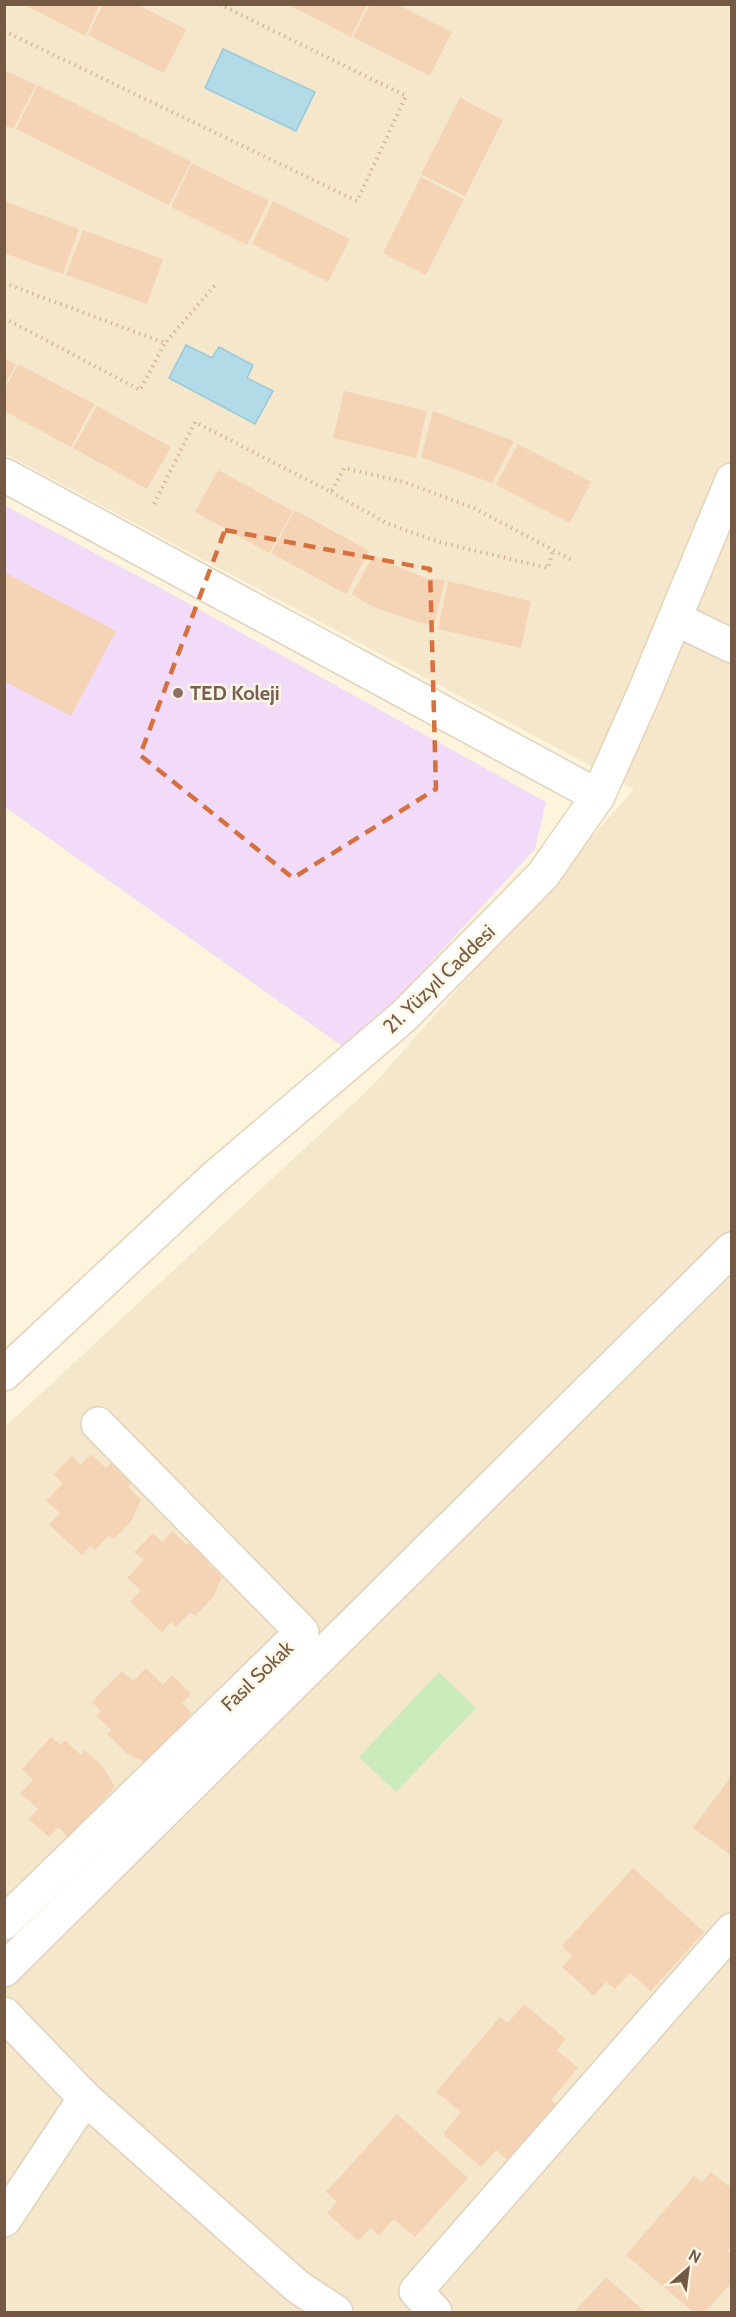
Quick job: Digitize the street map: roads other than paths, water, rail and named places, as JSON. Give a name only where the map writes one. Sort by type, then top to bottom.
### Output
[{"type":"street","points":[[4,475],[598,796]]},
{"type":"street","name":"21. Yüzyıl Caddesi","points":[[4,1374],[215,1177],[404,1016],[543,874],[598,796],[676,619],[732,480]]},
{"type":"street","points":[[676,619],[732,646]]},
{"type":"street","points":[[4,1970],[732,1249]]},
{"type":"street","name":"Fasıl Sokak","points":[[4,1923],[302,1632],[98,1424]]},
{"type":"street","points":[[435,2313],[416,2291],[732,1930]]},
{"type":"street","points":[[4,2014],[85,2098],[325,2310]]},
{"type":"street","points":[[4,2220],[85,2098]]},
{"type":"water","points":[[223,49],[315,92],[296,131],[205,88]]},
{"type":"water","points":[[186,345],[212,358],[219,347],[253,365],[247,378],[273,391],[255,424],[169,378]]},
{"type":"place","name":"TED Koleji","points":[[178,693]]}]
